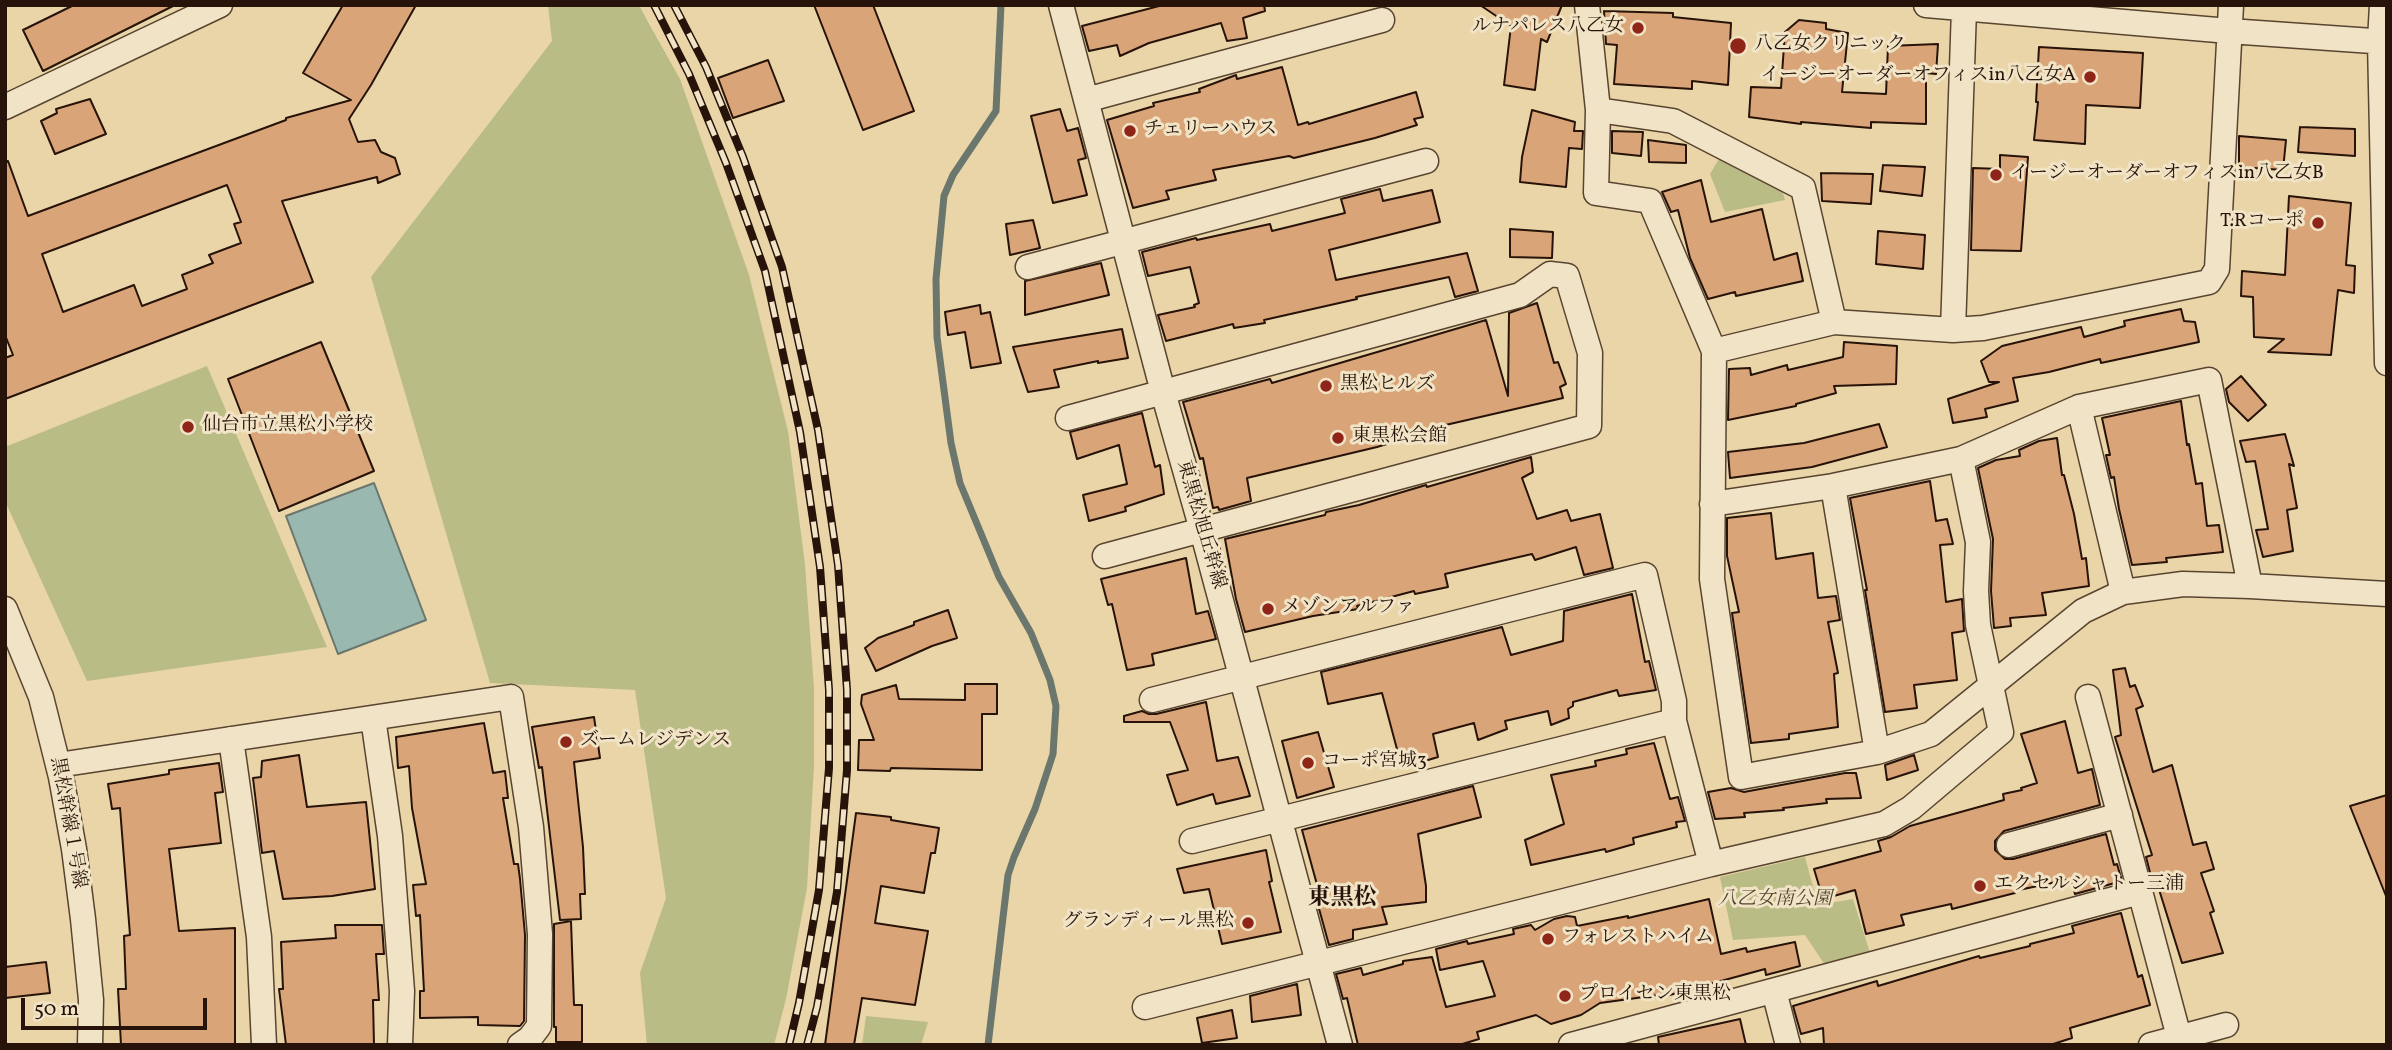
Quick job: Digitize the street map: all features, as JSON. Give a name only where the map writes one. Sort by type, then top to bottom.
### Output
[{"type":"street","points":[[5,107],[220,5]]},
{"type":"street","name":"東黒松旭丘幹線","points":[[1062,5],[1163,392],[1340,1045]]},
{"type":"street","points":[[1587,5],[1598,110],[1595,193],[1650,201],[1714,351],[1713,579],[1741,777],[1877,752],[1930,734],[2083,611],[2123,592],[2183,584],[2387,594]]},
{"type":"street","points":[[1926,5],[2383,42]]},
{"type":"street","points":[[1714,351],[1834,322],[1953,330],[1983,328],[2209,282],[2217,269],[2231,5]]},
{"type":"street","points":[[2382,5],[2387,363]]},
{"type":"street","points":[[1953,330],[1964,9]]},
{"type":"street","points":[[1086,100],[1382,20]]},
{"type":"street","points":[[1598,110],[1673,121],[1803,188],[1834,322]]},
{"type":"street","points":[[1028,267],[1426,160]]},
{"type":"street","points":[[1068,418],[1520,295],[1550,274],[1567,276],[1590,353],[1589,426],[1105,556]]},
{"type":"street","points":[[1712,504],[1833,486],[1961,460],[2079,407],[2209,380],[2250,586]]},
{"type":"street","points":[[2079,407],[2123,592]]},
{"type":"street","points":[[1145,1007],[1711,864],[1884,824],[1911,808],[2001,732],[1978,625],[1978,542],[1961,460]]},
{"type":"street","points":[[1833,486],[1877,752]]},
{"type":"street","points":[[1152,700],[1645,575],[1674,701],[1674,720],[1711,864]]},
{"type":"street","name":"黒松幹線１号線","points":[[5,609],[41,696],[58,765],[74,849],[83,919],[91,1000],[90,1045]]},
{"type":"street","points":[[58,765],[511,696],[531,827],[540,934],[539,1026],[530,1038],[520,1045]]},
{"type":"street","points":[[2088,697],[2179,1037]]},
{"type":"street","points":[[373,718],[390,836],[401,991],[400,1045]]},
{"type":"street","points":[[1192,841],[1674,720]]},
{"type":"street","points":[[231,739],[259,937],[264,1045]]},
{"type":"street","points":[[2009,845],[2120,815]]},
{"type":"street","points":[[1571,1045],[2140,892]]},
{"type":"street","points":[[1774,990],[1788,1045]]},
{"type":"street","points":[[2151,1045],[2226,1025]]},
{"type":"green space","points":[[548,5],[639,5],[680,79],[749,275],[788,431],[805,565],[814,688],[814,766],[807,888],[786,999],[774,1045],[647,1045],[640,973],[666,898],[635,690],[490,683],[371,277],[552,41]]},
{"type":"green space","points":[[1719,159],[1782,190],[1785,200],[1725,212],[1710,174]]},
{"type":"green space","points":[[207,366],[327,647],[87,681],[5,501],[5,447]]},
{"type":"green space","name":"八乙女南公園","points":[[1805,857],[1818,905],[1853,899],[1871,956],[1829,971],[1805,935],[1733,940],[1720,877]]},
{"type":"green space","points":[[866,1016],[928,1022],[921,1045],[862,1045]]},
{"type":"water","points":[[374,483],[426,620],[338,654],[286,516]]},
{"type":"building","points":[[74,5],[175,5],[43,71],[23,30]]},
{"type":"building","points":[[343,5],[416,5],[349,119],[358,142],[375,140],[381,152],[395,158],[400,174],[378,183],[377,177],[282,201],[313,282],[5,399],[5,358],[13,355],[5,335],[5,162],[8,161],[28,216],[286,118],[351,100],[303,73]],"holes":[[[227,185],[241,222],[234,224],[241,243],[209,255],[213,263],[182,275],[187,289],[142,306],[134,285],[63,312],[42,254]]]},
{"type":"building","points":[[814,5],[873,5],[914,111],[863,130]]},
{"type":"building","points":[[1163,5],[1264,5],[1265,11],[1243,18],[1247,38],[1227,41],[1221,23],[1149,43],[1120,56],[1117,45],[1089,51],[1082,26]]},
{"type":"building","points":[[1480,5],[1562,5],[1547,42],[1541,39],[1535,90],[1504,85],[1511,26]]},
{"type":"building","points":[[1604,11],[1673,13],[1673,17],[1731,23],[1728,85],[1692,81],[1692,89],[1614,84],[1617,45],[1606,44]]},
{"type":"building","points":[[1799,20],[1826,23],[1826,29],[1848,33],[1842,92],[1886,94],[1888,46],[1938,44],[1936,74],[1926,73],[1926,124],[1871,122],[1871,128],[1801,124],[1749,117],[1751,87],[1781,88],[1785,32]]},
{"type":"building","name":"イージーオーダーオフィスin八乙女A","points":[[2039,47],[2143,53],[2140,108],[2086,105],[2085,144],[2034,140]]},
{"type":"building","points":[[768,60],[784,101],[733,118],[718,78]]},
{"type":"building","points":[[1282,67],[1298,125],[1416,92],[1423,117],[1414,119],[1417,125],[1375,138],[1294,158],[1289,156],[1213,170],[1216,180],[1166,191],[1169,199],[1133,208],[1107,120],[1154,106],[1153,103],[1200,92],[1199,89],[1236,75],[1237,79]]},
{"type":"building","points":[[90,99],[106,134],[55,154],[41,121],[57,113],[56,109]]},
{"type":"building","points":[[1060,109],[1067,131],[1078,128],[1086,158],[1078,160],[1087,195],[1053,203],[1031,116]]},
{"type":"building","points":[[1532,110],[1575,122],[1574,131],[1583,131],[1582,149],[1569,148],[1566,187],[1520,182],[1522,157]]},
{"type":"building","points":[[2300,127],[2355,129],[2355,156],[2298,152]]},
{"type":"building","points":[[1612,131],[1643,132],[1641,156],[1612,153]]},
{"type":"building","points":[[2239,136],[2286,140],[2283,170],[2239,167]]},
{"type":"building","points":[[1648,140],[1686,145],[1686,163],[1649,162]]},
{"type":"building","points":[[2000,155],[2028,157],[2021,251],[1971,250],[1973,168],[2000,169]]},
{"type":"building","points":[[1883,165],[1925,167],[1922,196],[1880,191]]},
{"type":"building","points":[[1821,173],[1873,174],[1871,204],[1822,201]]},
{"type":"building","points":[[1701,180],[1711,222],[1762,209],[1774,260],[1797,253],[1803,281],[1736,296],[1735,292],[1708,299],[1690,258],[1678,210],[1671,212],[1662,192]]},
{"type":"building","points":[[1380,189],[1383,201],[1432,190],[1440,222],[1329,250],[1336,280],[1467,253],[1478,291],[1455,297],[1449,277],[1264,320],[1265,323],[1234,328],[1233,324],[1166,341],[1158,315],[1195,307],[1194,305],[1199,303],[1190,267],[1148,276],[1142,252],[1196,238],[1197,240],[1270,224],[1272,231],[1345,213],[1341,199]]},
{"type":"building","points":[[2289,196],[2351,203],[2346,265],[2355,266],[2354,293],[2338,290],[2331,355],[2268,352],[2284,339],[2254,337],[2253,297],[2241,296],[2242,271],[2285,275]]},
{"type":"building","points":[[1033,220],[1040,248],[1010,255],[1006,224]]},
{"type":"building","points":[[1510,229],[1553,232],[1552,258],[1510,257]]},
{"type":"building","points":[[1878,231],[1925,235],[1923,269],[1876,264]]},
{"type":"building","points":[[1101,263],[1109,295],[1025,315],[1025,281]]},
{"type":"building","points":[[1537,303],[1554,363],[1558,362],[1566,384],[1560,387],[1563,398],[1402,435],[1403,439],[1377,447],[1247,478],[1251,501],[1219,510],[1218,507],[1213,508],[1203,458],[1200,459],[1183,402],[1270,379],[1272,383],[1486,320],[1508,396],[1509,313]]},
{"type":"building","points":[[980,305],[981,314],[990,312],[1001,363],[971,368],[965,332],[948,335],[945,312]]},
{"type":"building","points":[[2181,309],[2184,321],[2195,322],[2199,342],[2101,363],[2100,359],[2013,378],[2018,401],[1985,409],[1987,417],[1953,423],[1948,399],[1999,382],[1989,382],[1981,361],[2002,346],[2081,327],[2084,337],[2125,326],[2124,321]]},
{"type":"building","points":[[1122,329],[1128,358],[1054,370],[1059,387],[1028,392],[1013,347]]},
{"type":"building","points":[[321,342],[374,471],[279,511],[228,379]]},
{"type":"building","points":[[1844,342],[1897,346],[1896,384],[1834,386],[1836,393],[1796,406],[1728,420],[1729,369],[1750,368],[1751,375],[1787,365],[1788,370],[1843,357]]},
{"type":"building","points":[[2241,376],[2266,405],[2248,421],[2229,402],[2226,389]]},
{"type":"building","points":[[2181,401],[2196,484],[2202,483],[2207,526],[2219,525],[2223,552],[2166,558],[2167,562],[2132,565],[2114,477],[2111,478],[2106,455],[2110,455],[2102,418]]},
{"type":"building","points":[[1142,413],[1155,467],[1160,465],[1164,494],[1125,507],[1126,511],[1089,521],[1083,495],[1127,484],[1119,445],[1077,459],[1070,432]]},
{"type":"building","points":[[1879,424],[1887,447],[1812,467],[1730,478],[1728,452],[1804,443]]},
{"type":"building","points":[[2285,434],[2294,466],[2289,464],[2297,508],[2287,510],[2293,551],[2263,557],[2256,530],[2268,529],[2255,461],[2246,462],[2240,441]]},
{"type":"building","points":[[2057,438],[2062,475],[2074,514],[2082,559],[2086,558],[2089,586],[2042,593],[2046,615],[2010,618],[2011,626],[1994,628],[1991,591],[1993,539],[1978,468],[1996,460],[2020,456],[2019,450],[2039,441]]},
{"type":"building","points":[[1531,457],[1533,472],[1522,478],[1537,519],[1567,510],[1571,521],[1600,514],[1613,568],[1584,575],[1576,547],[1535,560],[1532,554],[1445,574],[1448,587],[1415,594],[1414,591],[1357,606],[1358,609],[1313,616],[1245,632],[1225,539],[1325,515],[1326,512]]},
{"type":"building","points":[[1930,481],[1936,521],[1947,519],[1953,544],[1940,545],[1946,602],[1962,599],[1964,631],[1952,633],[1957,680],[1914,685],[1917,708],[1885,712],[1850,498]]},
{"type":"building","points":[[1771,513],[1776,559],[1813,553],[1818,598],[1836,596],[1840,620],[1828,622],[1838,673],[1834,674],[1838,727],[1789,734],[1789,739],[1751,743],[1732,613],[1739,612],[1727,556],[1727,518]]},
{"type":"building","points":[[1186,558],[1196,614],[1208,611],[1216,639],[1152,654],[1154,665],[1127,670],[1112,604],[1108,605],[1101,579]]},
{"type":"building","points":[[1632,594],[1645,662],[1649,661],[1656,690],[1619,696],[1617,690],[1573,702],[1573,706],[1568,709],[1569,718],[1551,725],[1548,711],[1505,721],[1507,729],[1478,740],[1474,723],[1433,734],[1438,757],[1402,768],[1382,693],[1328,704],[1321,672],[1502,627],[1511,655],[1563,641],[1564,611]]},
{"type":"building","points":[[948,610],[957,638],[876,671],[865,648],[878,638]]},
{"type":"building","points":[[2125,668],[2130,687],[2135,685],[2143,706],[2136,709],[2153,772],[2172,765],[2193,845],[2206,842],[2214,869],[2201,873],[2214,911],[2210,913],[2223,953],[2182,963],[2157,883],[2153,884],[2146,857],[2152,855],[2115,737],[2121,735],[2113,670]]},
{"type":"building","points":[[965,684],[997,684],[997,714],[982,714],[982,770],[858,770],[859,740],[874,740],[861,704],[862,695],[896,685],[899,699],[965,700]]},
{"type":"building","points":[[1206,702],[1217,761],[1238,757],[1250,796],[1216,804],[1213,794],[1177,805],[1167,775],[1188,770],[1170,722],[1124,722],[1124,716],[1142,711],[1156,714]]},
{"type":"building","points":[[594,717],[600,758],[574,762],[583,847],[585,894],[580,894],[581,919],[560,920],[542,767],[539,768],[532,727]]},
{"type":"building","points":[[2065,721],[2078,773],[2092,769],[2100,805],[2004,831],[1995,841],[1995,850],[2005,859],[2013,859],[2106,834],[2114,865],[2117,864],[2122,881],[2075,894],[2071,879],[2014,891],[2015,893],[1952,909],[1951,904],[1901,915],[1904,925],[1866,934],[1855,890],[1823,899],[1814,869],[1881,851],[1878,841],[1910,826],[2004,800],[2003,794],[2037,783],[2021,734]]},
{"type":"building","points":[[484,723],[493,773],[505,771],[508,798],[503,798],[514,864],[518,864],[520,879],[525,935],[524,1021],[520,1026],[478,1025],[478,1017],[420,1018],[420,991],[424,991],[420,915],[416,916],[413,885],[426,884],[412,808],[409,766],[398,768],[396,737]]},
{"type":"building","name":"コーポ宮城3","points":[[1318,732],[1334,787],[1297,798],[1282,741]]},
{"type":"building","points":[[1654,743],[1670,799],[1678,797],[1685,821],[1676,822],[1677,827],[1633,838],[1634,844],[1606,852],[1605,849],[1531,865],[1525,840],[1564,824],[1551,775],[1596,766],[1595,761],[1627,754],[1626,749]]},
{"type":"building","points":[[299,755],[307,807],[366,802],[375,889],[332,896],[283,899],[274,851],[262,853],[253,778],[261,777],[262,761]]},
{"type":"building","points":[[1914,755],[1918,770],[1887,780],[1885,765]]},
{"type":"building","points":[[219,763],[223,792],[215,793],[221,843],[169,849],[179,931],[235,928],[235,1045],[121,1045],[118,989],[126,989],[124,936],[130,935],[120,808],[112,809],[108,784],[169,774],[169,770]]},
{"type":"building","points":[[1856,773],[1861,798],[1826,799],[1827,803],[1744,813],[1745,817],[1715,819],[1708,792],[1731,788],[1744,792]]},
{"type":"building","points":[[1473,786],[1481,817],[1418,834],[1426,902],[1382,907],[1387,924],[1353,930],[1353,939],[1329,945],[1315,894],[1319,892],[1302,830]]},
{"type":"building","points":[[2387,795],[2387,896],[2386,896],[2350,806]]},
{"type":"building","points":[[856,813],[891,817],[891,820],[939,828],[935,853],[931,853],[924,893],[881,886],[875,923],[928,931],[915,1005],[862,998],[854,1045],[825,1045]]},
{"type":"building","points":[[1266,850],[1272,881],[1269,882],[1281,932],[1222,944],[1209,889],[1184,893],[1177,869]]},
{"type":"building","points":[[1709,899],[1721,954],[1746,948],[1747,952],[1795,942],[1800,966],[1766,975],[1765,969],[1666,996],[1600,1003],[1581,1015],[1551,1024],[1536,1015],[1477,1032],[1479,1039],[1459,1045],[1358,1045],[1347,998],[1343,999],[1336,974],[1361,968],[1363,975],[1403,964],[1403,961],[1432,957],[1446,1007],[1495,996],[1483,961],[1440,970],[1436,949],[1514,934],[1513,929],[1531,925],[1535,930],[1554,919],[1567,916],[1575,917],[1577,926],[1628,918]]},
{"type":"building","points":[[2121,913],[2138,977],[2142,975],[2150,1005],[2070,1028],[2072,1038],[2050,1045],[1824,1045],[1823,1028],[1801,1034],[1793,1006],[1877,981],[1878,986],[1979,956],[1980,958],[2030,946],[2074,933],[2072,926]]},
{"type":"building","points":[[571,921],[574,1005],[582,1005],[582,1042],[556,1042],[554,924]]},
{"type":"building","points":[[335,925],[382,925],[384,954],[376,954],[379,1000],[373,1000],[374,1045],[286,1045],[279,989],[283,989],[281,942],[336,938]]},
{"type":"building","points":[[46,962],[50,993],[5,998],[5,967]]},
{"type":"building","points":[[1297,984],[1301,1015],[1252,1022],[1250,996]]},
{"type":"building","points":[[1232,1010],[1237,1038],[1202,1043],[1197,1018]]},
{"type":"building","points":[[1740,1019],[1746,1045],[1659,1045],[1658,1037]]},
{"type":"waterway","points":[[988,1045],[1008,875],[1035,809],[1053,754],[1056,706],[1050,680],[1031,633],[999,577],[960,483],[951,443],[937,337],[936,279],[944,196],[953,175],[996,111],[1001,5]]},
{"type":"railway","points":[[654,5],[689,74],[726,163],[765,271],[800,432],[820,567],[829,690],[829,768],[819,890],[789,1045]]},
{"type":"railway","points":[[674,5],[706,67],[743,157],[782,267],[818,430],[838,565],[847,690],[847,770],[837,892],[817,1007],[807,1045]]},
{"type":"place","name":"ルナパレス八乙女","points":[[1638,28]]},
{"type":"place","name":"八乙女クリニック","points":[[1738,46]]},
{"type":"place","name":"イージーオーダーオフィスin八乙女A","points":[[2090,77]]},
{"type":"place","name":"チェリーハウス","points":[[1130,131]]},
{"type":"place","name":"イージーオーダーオフィスin八乙女B","points":[[1996,175]]},
{"type":"place","name":"T.Rコーポ","points":[[2318,223]]},
{"type":"place","name":"黒松ヒルズ","points":[[1326,386]]},
{"type":"place","name":"仙台市立黒松小学校","points":[[188,427]]},
{"type":"place","name":"東黒松会館","points":[[1338,438]]},
{"type":"place","name":"メゾンアルファ","points":[[1268,609]]},
{"type":"place","name":"ズームレジデンス","points":[[566,742]]},
{"type":"place","name":"コーポ宮城3","points":[[1308,763]]},
{"type":"place","name":"エクセルシャトー三浦","points":[[1980,886]]},
{"type":"place","name":"グランディール黒松","points":[[1248,923]]},
{"type":"place","name":"フォレストハイム","points":[[1548,939]]},
{"type":"place","name":"プロイセン東黒松","points":[[1565,996]]},
{"type":"district","name":"東黒松","points":[[1342,900]]}]
